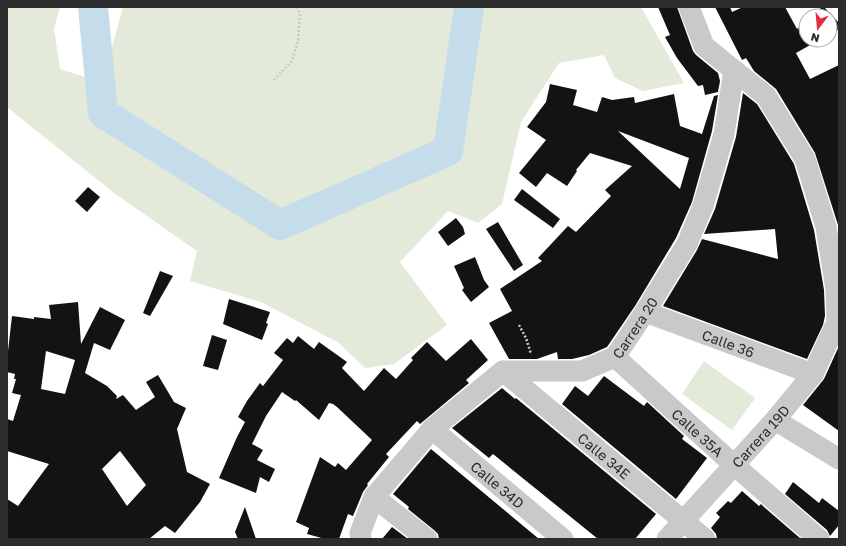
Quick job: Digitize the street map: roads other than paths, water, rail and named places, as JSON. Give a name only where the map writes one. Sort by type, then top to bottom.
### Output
[{"type":"street","points":[[689,7],[704,46],[766,96],[805,159],[826,227],[836,289],[838,324]]},
{"type":"street","name":"Carrera 20","points":[[503,371],[582,370],[615,357],[687,244],[703,206],[724,134],[734,70]]},
{"type":"street","name":"Calle 36","points":[[645,312],[812,374]]},
{"type":"street","name":"Carrera 19D","points":[[667,539],[775,420],[812,374],[838,324]]},
{"type":"street","name":"Calle 35A","points":[[615,357],[734,465],[819,539]]},
{"type":"street","points":[[360,539],[360,533],[374,497],[432,429],[503,371]]},
{"type":"street","name":"Calle 34E","points":[[503,371],[705,539]]},
{"type":"street","points":[[775,420],[839,459]]},
{"type":"street","name":"Calle 34D","points":[[432,429],[563,539]]},
{"type":"street","points":[[374,497],[427,539]]},
{"type":"waterway","points":[[93,7],[103,113],[280,225],[448,151],[469,7]]}]
